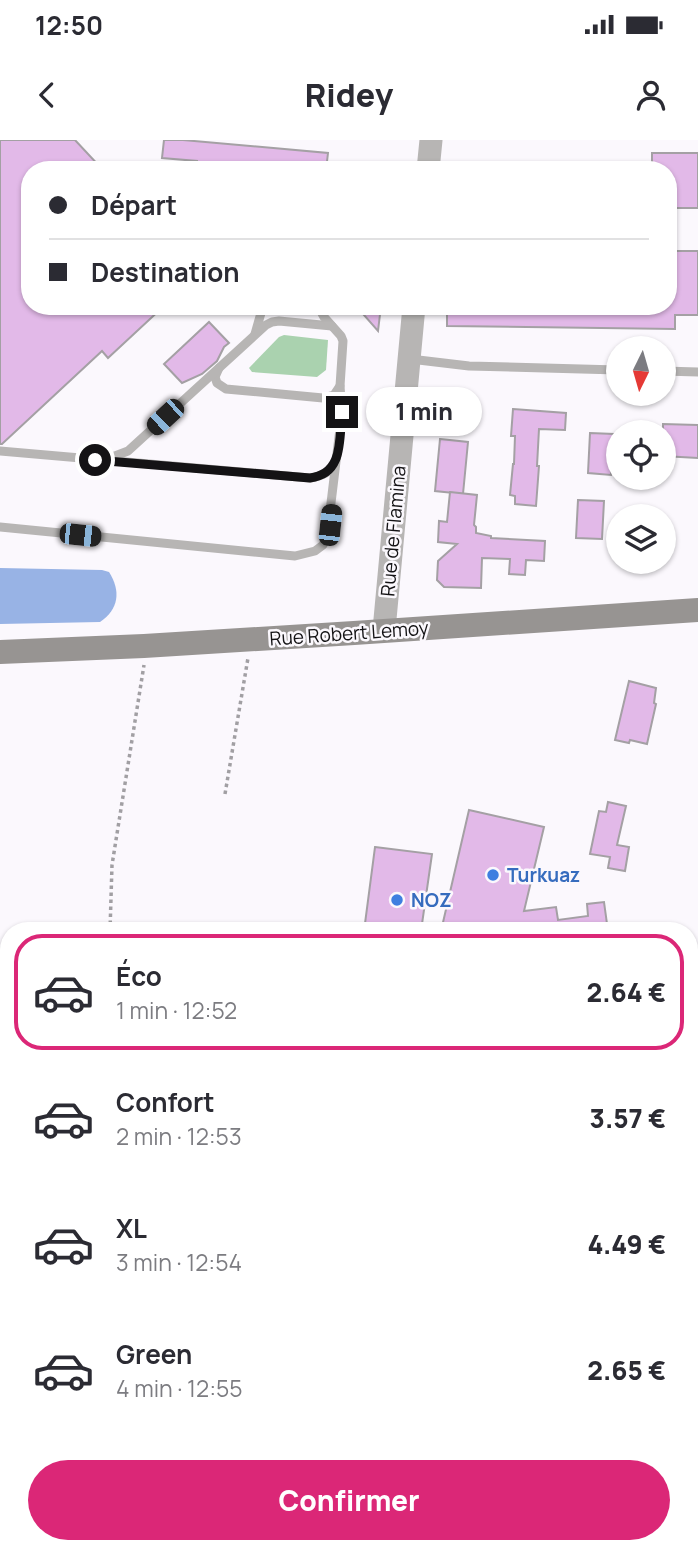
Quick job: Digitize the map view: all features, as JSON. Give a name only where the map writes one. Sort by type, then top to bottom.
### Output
[{"type":"main road","name":"Rue Robert Lemoy","points":[[0,652],[144,646],[698,610]]},
{"type":"street","points":[[429,161],[431,140]]},
{"type":"street","name":"Rue de Flamina","points":[[384,630],[413,315]]},
{"type":"lane","points":[[255,334],[260,315]]},
{"type":"lane","points":[[0,527],[295,556],[315,551],[323,545],[327,536],[342,412],[340,386],[343,341],[323,315]]},
{"type":"lane","points":[[95,460],[118,456],[128,451],[255,334],[272,322],[333,327]]},
{"type":"lane","points":[[409,359],[469,366],[606,370]]},
{"type":"lane","points":[[220,366],[216,374],[217,383],[226,389],[323,398],[334,395],[340,386]]},
{"type":"lane","points":[[676,371],[698,372]]},
{"type":"lane","points":[[0,451],[310,478],[327,473],[337,457]]},
{"type":"path","points":[[225,794],[250,639]]},
{"type":"path","points":[[110,922],[112,865],[144,669],[144,646]]},
{"type":"green space","points":[[284,335],[328,340],[326,370],[317,377],[252,372],[249,368]]},
{"type":"water","points":[[0,568],[102,570],[109,572],[113,579],[116,599],[111,611],[100,622],[0,624]]},
{"type":"building","points":[[0,140],[75,140],[95,161],[21,161],[21,315],[154,315],[108,358],[102,351],[0,444]]},
{"type":"building","points":[[164,140],[328,153],[327,161],[197,161],[162,158]]},
{"type":"building","points":[[652,153],[698,153],[698,208],[677,208],[677,161],[652,161]]},
{"type":"building","points":[[677,251],[698,251],[698,315],[677,315]]},
{"type":"building","points":[[364,315],[380,315],[378,331]]},
{"type":"building","points":[[447,315],[675,315],[675,329],[447,326]]},
{"type":"building","points":[[209,322],[229,343],[217,361],[202,374],[182,383],[164,364]]},
{"type":"building","points":[[513,409],[566,413],[565,430],[539,429],[536,506],[515,504],[515,496],[510,495],[515,436],[511,436]]},
{"type":"building","points":[[676,424],[698,425],[698,458],[676,457]]},
{"type":"building","points":[[590,433],[606,434],[606,475],[588,473]]},
{"type":"building","points":[[440,439],[468,442],[463,494],[435,491]]},
{"type":"building","points":[[450,492],[477,495],[474,525],[476,533],[491,538],[545,541],[544,561],[526,560],[525,575],[509,574],[510,559],[482,558],[481,588],[444,587],[437,580],[438,561],[457,544],[438,542],[439,521],[447,522]]},
{"type":"building","points":[[578,500],[604,501],[602,539],[576,538]]},
{"type":"building","points":[[629,681],[656,688],[656,704],[647,744],[615,740]]},
{"type":"building","points":[[608,802],[626,806],[617,845],[629,847],[625,871],[608,868],[610,857],[590,854],[599,811],[606,812]]},
{"type":"building","name":"Turkuaz","points":[[469,810],[544,827],[524,911],[556,907],[558,920],[588,916],[587,904],[604,902],[607,922],[443,922]]},
{"type":"building","name":"NOZ","points":[[375,847],[432,854],[422,922],[365,922]]},
{"type":"place","name":"Turkuaz","points":[[493,875]]},
{"type":"place","name":"NOZ","points":[[397,900]]},
{"type":"route","points":[[95,460],[319,477],[327,473],[337,457],[342,412]]}]
